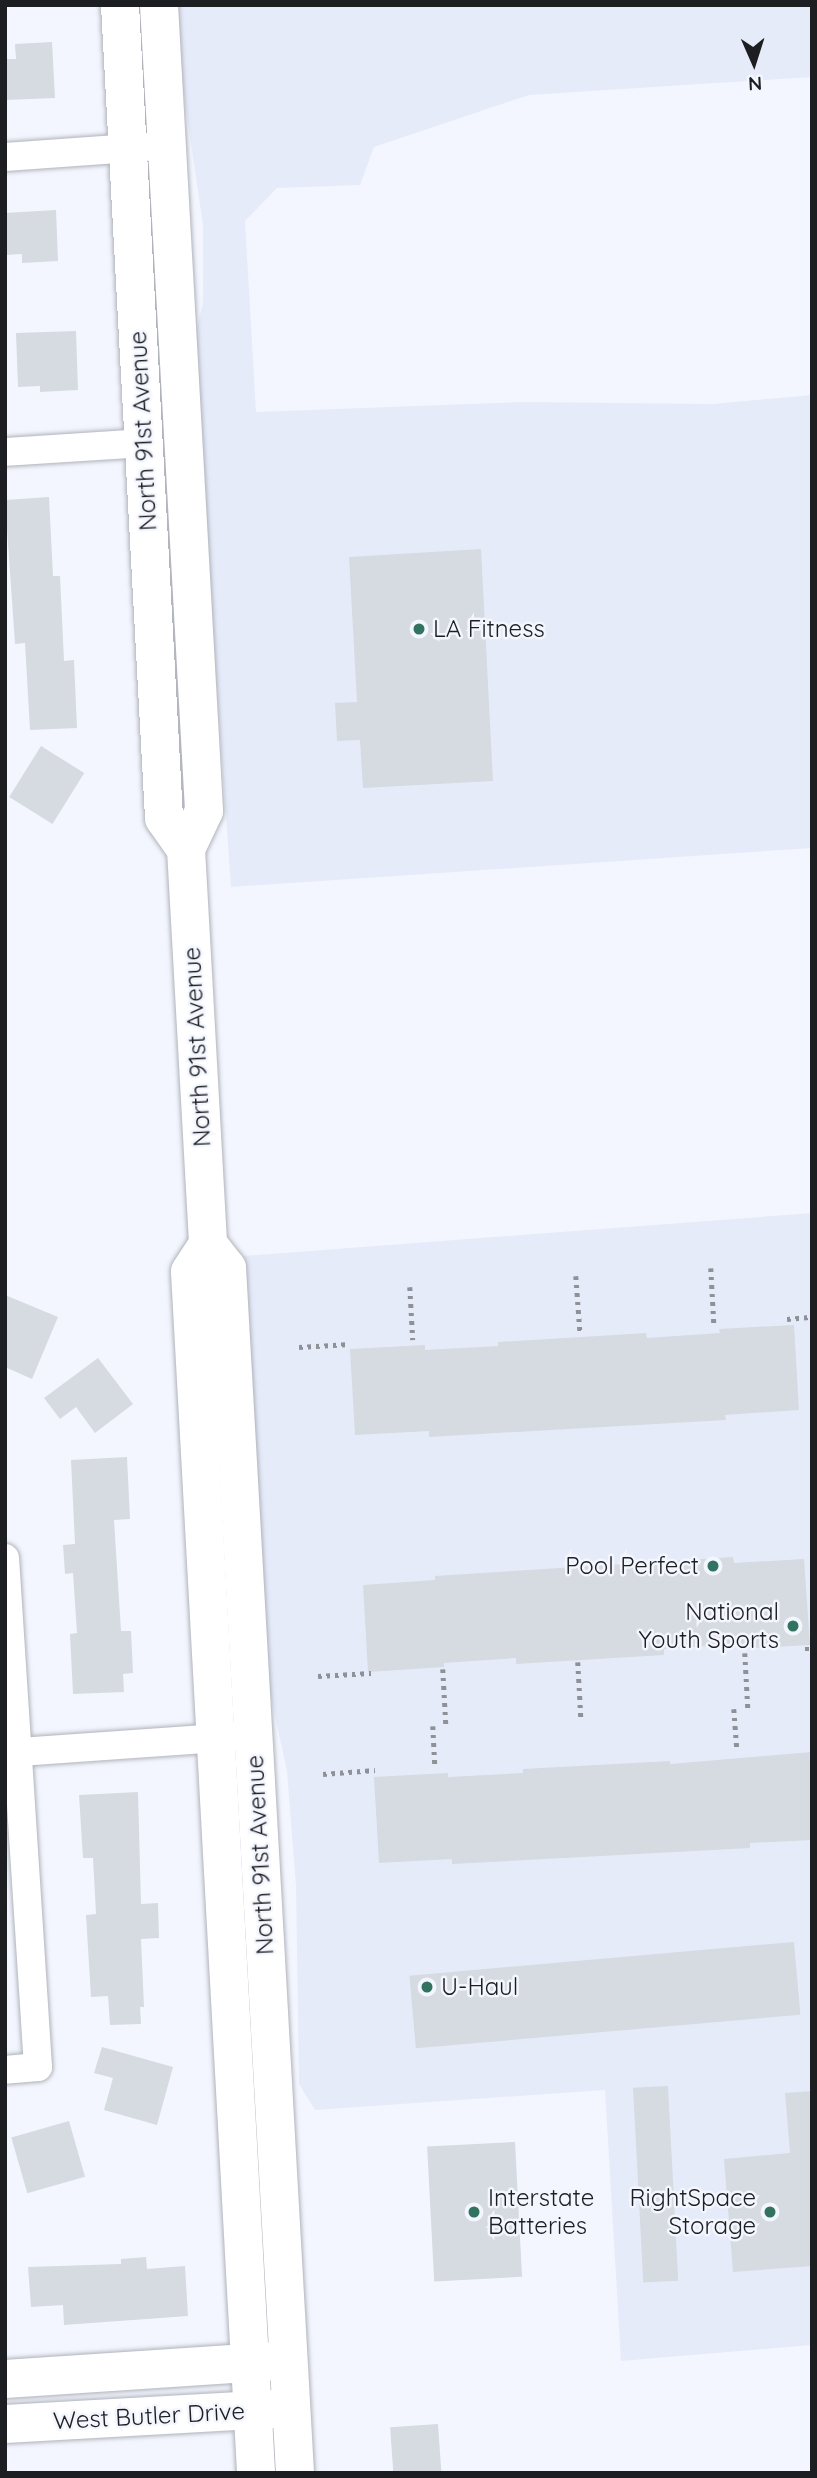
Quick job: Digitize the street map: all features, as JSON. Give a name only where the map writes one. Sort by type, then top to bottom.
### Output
[{"type":"main road","name":"North 91st Avenue","points":[[120,5],[164,818],[186,849]]},
{"type":"main road","name":"North 91st Avenue","points":[[159,5],[204,811],[186,849],[208,1244],[227,1268],[295,2473]]},
{"type":"main road","points":[[143,443],[165,475],[172,571],[193,632]]},
{"type":"main road","name":"North 91st Avenue","points":[[208,1244],[190,1272],[256,2473]]},
{"type":"main road","name":"West Butler Drive","points":[[5,2379],[289,2360]]},
{"type":"main road","name":"West Butler Drive","points":[[5,2424],[292,2408]]},
{"type":"street","points":[[5,157],[167,146]]},
{"type":"street","points":[[5,452],[143,443]]},
{"type":"street","points":[[5,1558],[12,1753],[38,2067],[5,2070]]},
{"type":"street","points":[[12,1753],[253,1736]]},
{"type":"path","points":[[711,1268],[713,1323]]},
{"type":"path","points":[[576,1276],[580,1331]]},
{"type":"path","points":[[410,1287],[413,1340]]},
{"type":"path","points":[[787,1319],[812,1317]]},
{"type":"path","points":[[299,1347],[351,1344]]},
{"type":"path","points":[[805,1649],[812,1649]]},
{"type":"path","points":[[745,1653],[748,1708]]},
{"type":"path","points":[[578,1662],[581,1718]]},
{"type":"path","points":[[443,1669],[446,1726]]},
{"type":"path","points":[[318,1676],[371,1673]]},
{"type":"path","points":[[734,1709],[737,1749]]},
{"type":"path","points":[[433,1726],[435,1766]]},
{"type":"path","points":[[323,1774],[374,1770]]},
{"type":"shaded area","points":[[177,5],[812,5],[812,77],[529,95],[374,147],[360,185],[277,188],[245,221],[256,412],[524,402],[713,404],[812,395],[812,848],[231,887],[203,492],[189,360],[203,303],[203,225],[182,83]]},
{"type":"shaded area","points":[[812,1213],[812,2345],[621,2361],[605,2090],[315,2110],[299,2084],[296,1886],[287,1771],[269,1689],[244,1256]]},
{"type":"building","points":[[52,42],[55,98],[5,100],[5,59],[16,59],[15,44]]},
{"type":"building","points":[[56,210],[58,261],[22,263],[22,254],[5,255],[5,213]]},
{"type":"building","points":[[76,331],[78,390],[40,392],[40,386],[18,387],[16,333]]},
{"type":"building","points":[[49,497],[53,576],[60,576],[64,661],[74,660],[77,728],[30,730],[25,643],[15,644],[5,500]]},
{"type":"building","name":"LA Fitness","points":[[481,549],[493,781],[363,788],[360,740],[337,741],[335,703],[357,702],[349,557]]},
{"type":"building","points":[[41,746],[84,773],[52,824],[9,797]]},
{"type":"building","points":[[5,1295],[58,1317],[32,1379],[5,1367]]},
{"type":"building","points":[[794,1325],[799,1410],[725,1415],[726,1420],[429,1437],[429,1431],[355,1435],[350,1349],[425,1345],[425,1350],[498,1346],[498,1342],[646,1333],[647,1338],[720,1333],[719,1329]]},
{"type":"building","points":[[98,1358],[133,1404],[95,1433],[76,1407],[60,1419],[44,1398]]},
{"type":"building","points":[[127,1457],[130,1519],[114,1520],[121,1631],[131,1631],[133,1673],[123,1674],[124,1692],[73,1694],[70,1634],[77,1633],[73,1573],[65,1574],[63,1545],[75,1544],[71,1460]]},
{"type":"building","points":[[733,1557],[734,1563],[804,1559],[810,1645],[739,1649],[739,1644],[664,1649],[664,1655],[516,1664],[516,1658],[444,1663],[444,1667],[368,1672],[363,1585],[435,1580],[435,1576]]},
{"type":"building","points":[[812,1752],[812,1840],[750,1843],[750,1848],[452,1864],[452,1859],[379,1863],[374,1777],[523,1773],[523,1769],[670,1761],[670,1764]]},
{"type":"building","points":[[138,1792],[141,1904],[158,1903],[159,1938],[141,1939],[144,2007],[140,2007],[141,2024],[110,2025],[108,1996],[91,1997],[86,1915],[96,1914],[93,1858],[83,1858],[79,1795]]},
{"type":"building","points":[[794,1942],[800,2015],[416,2048],[409,1976]]},
{"type":"building","points":[[102,2047],[173,2067],[157,2125],[104,2110],[113,2078],[94,2073]]},
{"type":"building","points":[[668,2086],[678,2281],[643,2283],[633,2088]]},
{"type":"building","name":"RightSpace Storage","points":[[812,2091],[812,2266],[733,2272],[724,2159],[790,2153],[785,2093]]},
{"type":"building","points":[[69,2121],[85,2177],[27,2193],[11,2138]]},
{"type":"building","name":"Interstate Batteries","points":[[515,2142],[522,2277],[434,2281],[427,2147]]},
{"type":"building","points":[[146,2257],[147,2269],[185,2266],[188,2316],[64,2325],[63,2305],[31,2307],[28,2267],[121,2264],[121,2259]]},
{"type":"building","points":[[438,2424],[441,2473],[393,2473],[390,2427]]},
{"type":"place","name":"LA Fitness","points":[[419,629]]},
{"type":"place","name":"Pool Perfect","points":[[713,1566]]},
{"type":"place","name":"National Youth Sports","points":[[793,1626]]},
{"type":"place","name":"U-Haul","points":[[427,1987]]},
{"type":"place","name":"Interstate Batteries","points":[[474,2212]]},
{"type":"place","name":"RightSpace Storage","points":[[770,2212]]}]
